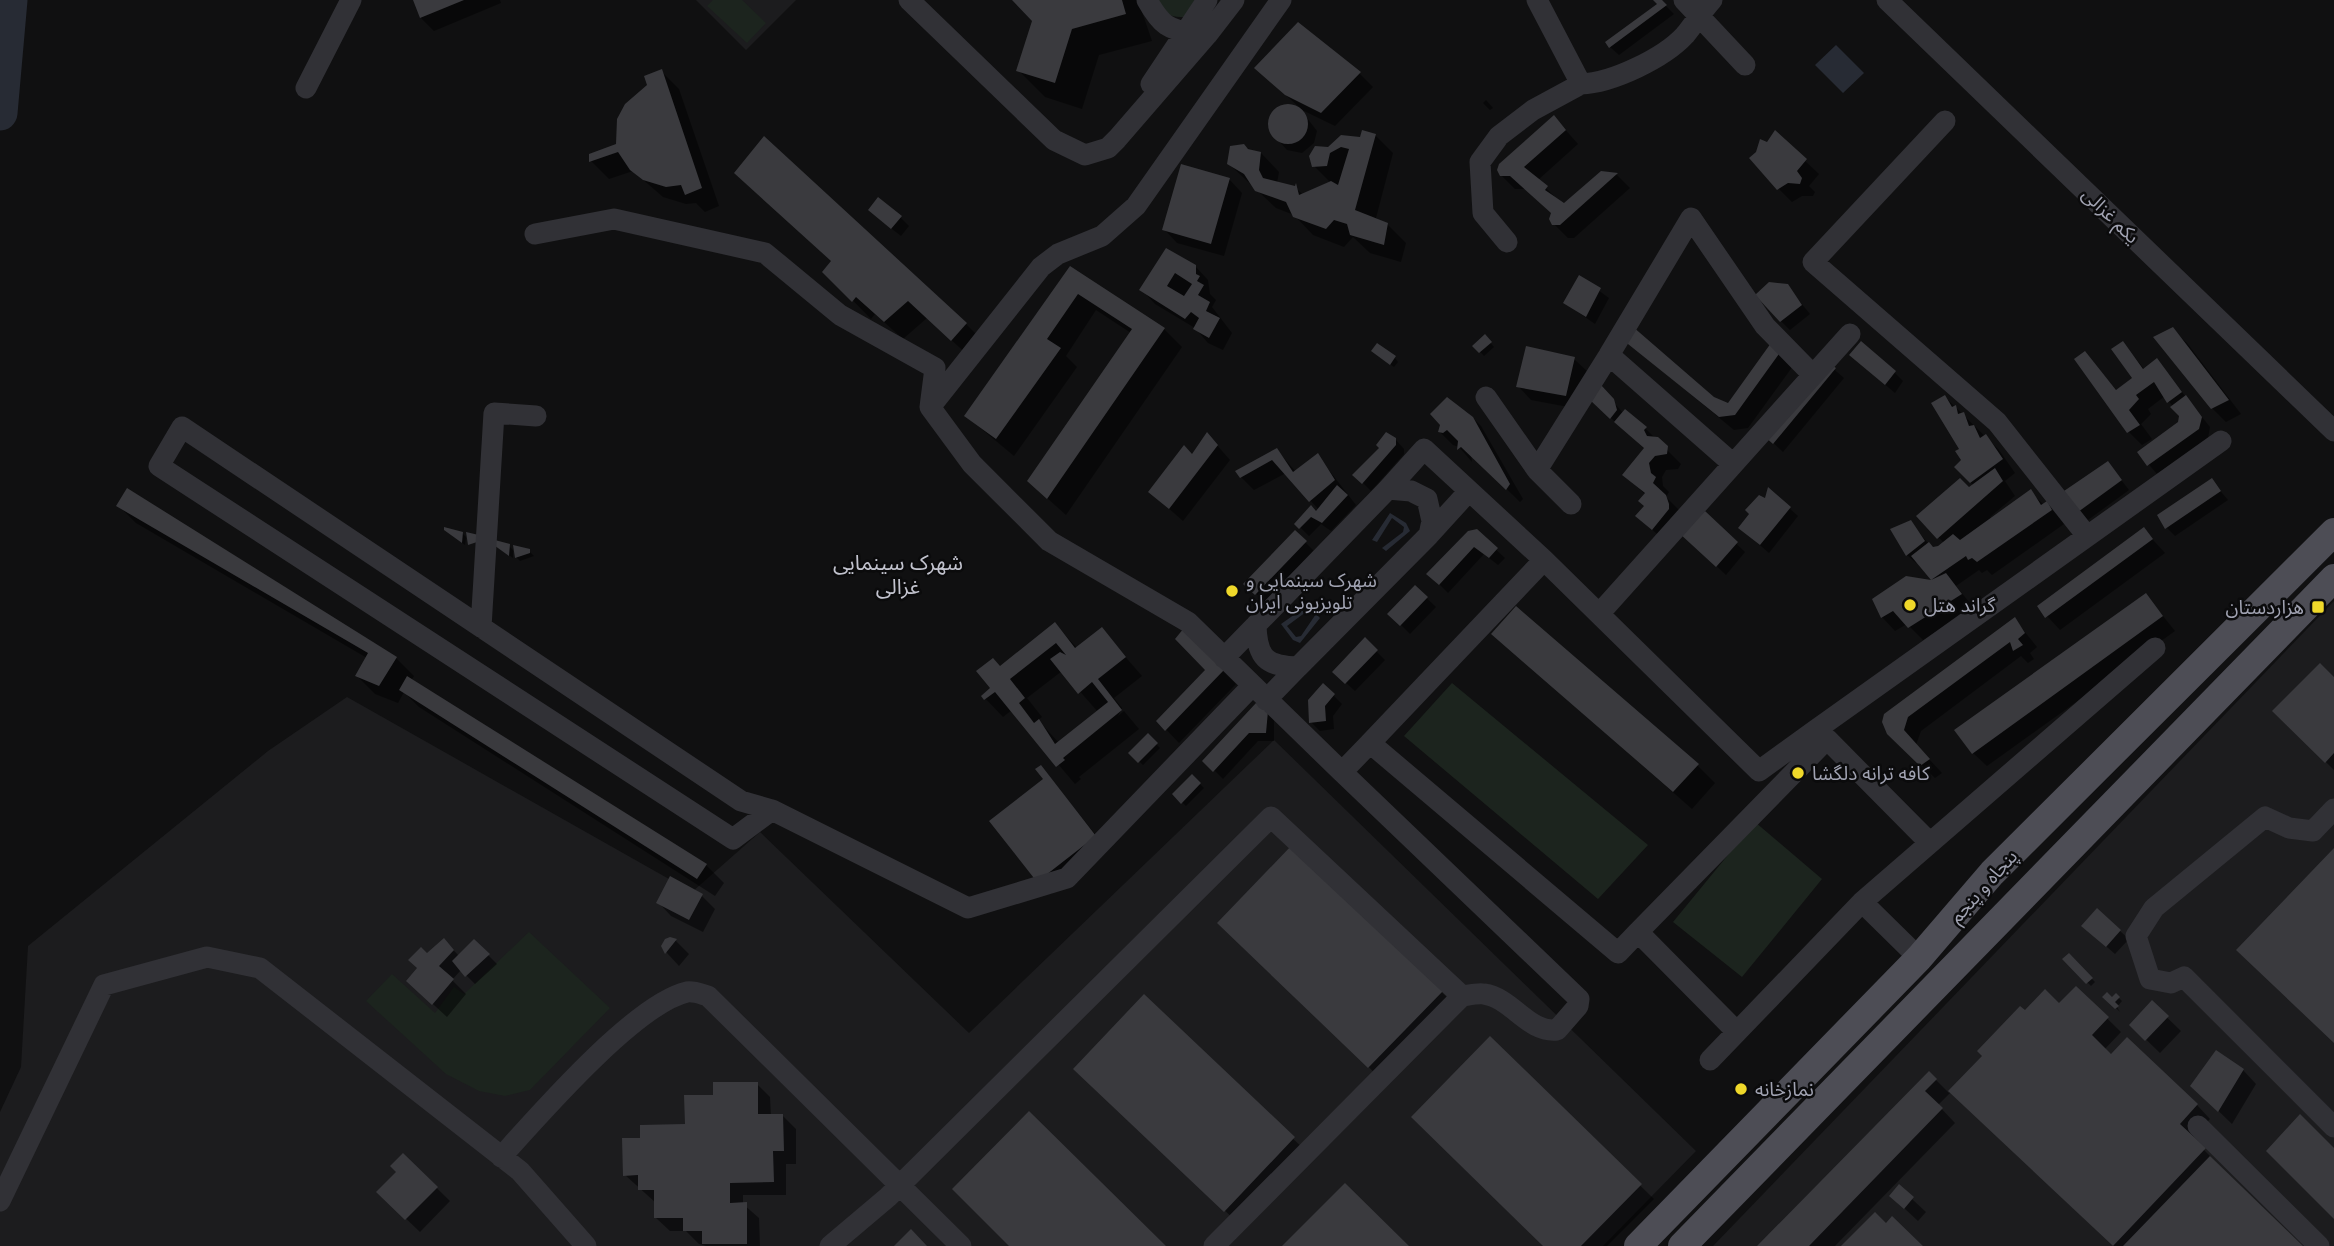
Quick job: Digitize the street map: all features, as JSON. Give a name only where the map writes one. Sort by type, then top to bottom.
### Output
[{"type":"main road","name":"پنجاه و پنجم","points":[[1638,1246],[1919,958],[1992,873],[2334,532]]},
{"type":"main road","name":"پنجاه و پنجم","points":[[1682,1246],[2334,578]]},
{"type":"main road","points":[[1919,958],[1941,979]]},
{"type":"street","points":[[306,88],[351,0]]},
{"type":"street","points":[[909,0],[1054,140],[1085,155],[1108,148],[1207,35],[1234,0]]},
{"type":"street","points":[[1147,0],[1163,23],[1174,31],[1207,35]]},
{"type":"street","points":[[1116,139],[1207,0]]},
{"type":"street","points":[[930,407],[1041,267],[1058,254],[1101,236],[1136,206],[1281,0]]},
{"type":"street","points":[[1537,0],[1581,84]]},
{"type":"street","name":"یکم غزالی","points":[[1887,0],[2334,431]]},
{"type":"street","points":[[1507,242],[1483,213],[1480,162],[1499,136],[1534,110],[1581,84],[1599,84],[1628,74],[1683,37],[1698,5],[1745,65]]},
{"type":"street","points":[[1945,121],[1813,262],[1997,422],[2087,536]]},
{"type":"street","points":[[1537,470],[1691,218],[1765,326],[1813,375]]},
{"type":"street","points":[[535,234],[614,219],[765,253],[840,315],[935,368],[930,407],[972,464],[1049,541],[1188,622],[1579,999],[1578,1006],[1558,1030],[1549,1031],[1540,1028],[1502,1000],[1485,994],[1462,996],[1214,1246]]},
{"type":"street","points":[[1599,614],[1850,334]]},
{"type":"street","points":[[1609,355],[1733,464]]},
{"type":"street","points":[[1486,397],[1537,470],[1571,504]]},
{"type":"street","points":[[481,627],[494,413],[536,416]]},
{"type":"street","points":[[772,810],[733,839],[159,466],[182,427],[741,801],[772,810],[968,908],[1067,878],[1259,693],[1298,667],[1469,491]]},
{"type":"street","points":[[1759,771],[1822,734],[2087,536],[2221,440]]},
{"type":"street","points":[[1224,658],[1424,449],[1544,560],[1778,789]]},
{"type":"street","points":[[1388,489],[1411,491],[1427,499],[1432,521],[1429,535]]},
{"type":"street","points":[[1342,772],[1544,560]]},
{"type":"street","points":[[1256,625],[1256,640],[1265,659],[1278,666],[1298,667]]},
{"type":"street","points":[[1710,1060],[1861,902],[2155,648]]},
{"type":"street","points":[[1370,743],[1618,953],[1778,789],[1822,734]]},
{"type":"street","points":[[1822,734],[1930,843]]},
{"type":"street","points":[[2334,809],[2314,831],[2289,828],[2265,817],[2154,908],[2136,936],[2150,979],[2171,983],[2184,977],[2334,1127]]},
{"type":"street","points":[[830,1246],[900,1185],[1271,817],[1462,996]]},
{"type":"street","points":[[1861,902],[1919,958]]},
{"type":"street","points":[[1638,932],[1737,1032]]},
{"type":"street","points":[[0,1201],[104,985],[207,957],[260,968],[520,1171],[586,1246]]},
{"type":"street","points":[[501,1157],[547,1106],[636,1020],[670,998],[690,991],[708,996],[961,1246]]},
{"type":"street","points":[[2198,1126],[2319,1246]]},
{"type":"shaded area","points":[[696,0],[796,0],[746,50]]},
{"type":"shaded area","points":[[713,0],[742,0],[766,23],[747,43],[707,6]]},
{"type":"shaded area","points":[[1155,0],[1196,0],[1184,17],[1179,17],[1167,13]]},
{"type":"shaded area","points":[[1836,45],[1864,73],[1843,93],[1815,65]]},
{"type":"shaded area","points":[[1390,513],[1406,523],[1410,531],[1386,551],[1382,548],[1403,532],[1404,527],[1392,518],[1377,542],[1372,540]]},
{"type":"shaded area","points":[[2334,601],[2334,1246],[1713,1246]]},
{"type":"shaded area","points":[[1308,605],[1310,609],[1287,626],[1296,637],[1301,636],[1316,614],[1320,618],[1300,643],[1293,640],[1281,624]]},
{"type":"shaded area","points":[[1452,683],[1648,845],[1598,899],[1404,736]]},
{"type":"shaded area","points":[[347,697],[692,892],[760,832],[969,1033],[1274,740],[1696,1151],[1603,1246],[0,1246],[0,1112],[21,1067],[28,946],[268,751]]},
{"type":"shaded area","points":[[1755,822],[1822,879],[1742,977],[1673,922]]},
{"type":"shaded area","points":[[529,932],[610,1008],[530,1090],[505,1096],[479,1091],[446,1074],[366,1001],[392,974],[435,1013],[454,987],[464,994]]},
{"type":"building","points":[[413,0],[464,0],[420,18]]},
{"type":"building","points":[[1012,0],[1122,0],[1126,14],[1072,29],[1055,83],[1016,71],[1032,21]]},
{"type":"building","points":[[1653,0],[1662,0],[1667,5],[1609,48],[1605,42],[1657,4]]},
{"type":"building","points":[[1298,22],[1361,72],[1321,113],[1285,95],[1254,68]]},
{"type":"building","points":[[662,69],[702,188],[685,195],[681,185],[666,187],[643,180],[630,170],[618,152],[589,162],[589,154],[616,144],[617,119],[625,104],[647,85],[644,76]]},
{"type":"building","points":[[1288,104],[1296,105],[1302,110],[1307,116],[1307,132],[1302,138],[1296,143],[1288,144],[1280,143],[1274,138],[1269,132],[1268,124],[1269,116],[1274,110],[1280,105]]},
{"type":"building","points":[[1554,115],[1566,130],[1524,167],[1548,186],[1545,190],[1564,203],[1601,171],[1618,173],[1560,225],[1552,225],[1549,219],[1551,213],[1510,176],[1500,176],[1497,170],[1499,164]]},
{"type":"building","points":[[1362,130],[1376,134],[1355,210],[1388,223],[1384,245],[1350,235],[1347,224],[1334,220],[1326,229],[1293,217],[1286,202],[1255,191],[1244,174],[1227,164],[1230,146],[1244,144],[1248,149],[1261,152],[1259,170],[1263,178],[1295,186],[1296,183],[1299,195],[1331,181],[1338,185],[1349,149],[1341,147],[1330,153],[1327,166],[1312,167],[1309,156],[1315,146],[1328,147],[1341,135],[1360,137]]},
{"type":"building","points":[[1775,130],[1807,159],[1797,171],[1802,178],[1800,184],[1788,183],[1777,190],[1749,158],[1756,152],[1760,139],[1767,142]]},
{"type":"building","points":[[764,136],[967,323],[951,341],[908,301],[884,322],[856,297],[852,302],[822,272],[831,261],[734,173]]},
{"type":"building","points":[[1181,164],[1230,178],[1211,244],[1162,230]]},
{"type":"building","points":[[878,197],[902,216],[891,229],[868,210]]},
{"type":"building","points":[[1166,248],[1196,265],[1196,274],[1200,276],[1197,281],[1204,285],[1198,295],[1210,302],[1206,311],[1220,318],[1209,338],[1193,329],[1199,318],[1191,312],[1185,319],[1139,290]],"holes":[[[1175,273],[1192,284],[1184,296],[1167,286]]]},
{"type":"building","points":[[1070,266],[1165,328],[1047,499],[1027,481],[1132,329],[1078,294],[1047,339],[1061,348],[996,439],[964,416]]},
{"type":"building","points":[[1579,275],[1601,288],[1586,317],[1563,303]]},
{"type":"building","points":[[1769,282],[1788,284],[1802,305],[1780,322],[1755,295]]},
{"type":"building","points":[[1632,326],[1714,397],[1728,403],[1771,343],[1781,351],[1735,415],[1719,417],[1623,340]]},
{"type":"building","points":[[2173,327],[2229,400],[2211,409],[2153,337]]},
{"type":"building","points":[[1485,334],[1492,342],[1479,353],[1472,346]]},
{"type":"building","points":[[1861,341],[1896,371],[1885,385],[1849,355]]},
{"type":"building","points":[[2123,341],[2143,369],[2157,358],[2182,392],[2167,403],[2154,382],[2136,395],[2139,399],[2129,410],[2140,425],[2127,433],[2074,359],[2085,351],[2116,390],[2132,378],[2111,349]]},
{"type":"building","points":[[1377,343],[1396,356],[1390,365],[1371,351]]},
{"type":"building","points":[[1526,346],[1575,357],[1566,396],[1516,387]]},
{"type":"building","points":[[1830,364],[1836,368],[1773,444],[1764,436]]},
{"type":"building","points":[[1601,385],[1614,399],[1617,410],[1610,419],[1590,400]]},
{"type":"building","points":[[1945,395],[1952,407],[1956,405],[1958,414],[1964,412],[1969,426],[1974,425],[1980,438],[1986,434],[2003,459],[1970,483],[1954,467],[1961,460],[1955,451],[1959,449],[1931,403]]},
{"type":"building","points":[[2186,395],[2202,417],[2199,429],[2147,466],[2137,452],[2178,422],[2179,416],[2170,407]]},
{"type":"building","points":[[1447,397],[1473,417],[1510,484],[1506,490],[1461,447],[1457,450],[1458,441],[1447,430],[1438,432],[1440,425],[1430,414]]},
{"type":"building","points":[[1625,409],[1647,427],[1644,430],[1647,436],[1658,437],[1668,446],[1667,454],[1655,456],[1649,463],[1651,473],[1656,477],[1653,483],[1666,495],[1669,504],[1669,509],[1652,530],[1635,516],[1644,506],[1638,501],[1645,493],[1622,475],[1644,448],[1614,422]]},
{"type":"building","points":[[1207,432],[1218,445],[1169,509],[1148,492],[1184,445],[1192,454]]},
{"type":"building","points":[[1386,432],[1396,438],[1396,445],[1362,484],[1352,475],[1379,448],[1376,445]]},
{"type":"building","points":[[1277,448],[1293,472],[1318,453],[1335,480],[1309,502],[1272,460],[1240,478],[1235,471]]},
{"type":"building","points":[[2108,461],[2122,480],[2078,512],[2064,491]]},
{"type":"building","points":[[1995,468],[2003,481],[1937,539],[1916,516],[1960,478],[1969,487]]},
{"type":"building","points":[[2212,478],[2221,491],[2165,529],[2157,515]]},
{"type":"building","points":[[1337,485],[1348,495],[1322,523],[1311,517],[1299,529],[1294,524],[1311,505],[1316,511]]},
{"type":"building","points":[[1768,487],[1791,507],[1760,545],[1738,528],[1749,514],[1745,510],[1759,495],[1765,498]]},
{"type":"building","points":[[127,488],[397,657],[379,686],[355,676],[368,653],[116,506]]},
{"type":"building","points":[[2031,489],[2041,505],[2047,501],[2052,510],[1977,562],[1972,558],[1968,560],[1966,556],[1931,580],[1911,556],[1929,542],[1933,547],[1938,546],[1953,534],[1960,540]]},
{"type":"building","points":[[1705,511],[1738,542],[1716,567],[1679,533]]},
{"type":"building","points":[[1911,520],[1925,541],[1906,556],[1890,529]]},
{"type":"building","points":[[444,527],[463,532],[462,543],[444,530]]},
{"type":"building","points":[[2144,527],[2153,539],[2045,618],[2037,606]]},
{"type":"building","points":[[1477,529],[1498,548],[1489,558],[1474,547],[1439,585],[1426,574],[1468,531]]},
{"type":"building","points":[[1295,530],[1307,541],[1255,595],[1243,584]]},
{"type":"building","points":[[466,532],[483,536],[483,540],[468,545]]},
{"type":"building","points":[[491,539],[510,544],[509,556],[491,543]]},
{"type":"building","points":[[513,545],[530,549],[530,553],[515,558]]},
{"type":"building","name":"گراند هتل","points":[[1946,573],[1962,594],[1908,628],[1893,611],[1881,618],[1872,599],[1906,576],[1931,580]]},
{"type":"building","points":[[1415,585],[1428,597],[1400,626],[1387,614]]},
{"type":"building","points":[[2146,593],[2163,616],[1972,754],[1954,730]]},
{"type":"building","points":[[1516,606],[1699,764],[1673,792],[1491,634]]},
{"type":"building","points":[[2015,617],[2025,633],[2018,639],[2023,645],[2013,651],[2010,642],[1908,717],[1904,730],[1930,759],[1920,766],[1887,734],[1882,722],[1884,714]]},
{"type":"building","points":[[1055,622],[1075,648],[1102,627],[1126,657],[1098,679],[1122,710],[1063,758],[1065,760],[1056,767],[995,692],[984,700],[981,696],[990,688],[976,671],[993,658],[1000,666]],"holes":[[[1056,643],[1066,655],[1060,652],[1050,659],[1078,694],[1092,682],[1108,702],[1055,744],[1039,719],[1034,723],[1019,703],[1025,698],[1010,679]]]},
{"type":"building","points":[[1184,628],[1224,670],[1165,731],[1156,721],[1205,670],[1175,639]]},
{"type":"building","points":[[1365,637],[1378,650],[1345,684],[1332,672]]},
{"type":"building","points":[[2320,663],[2334,677],[2334,753],[2325,763],[2272,711]]},
{"type":"building","points":[[407,676],[707,864],[697,879],[399,690]]},
{"type":"building","points":[[1323,683],[1335,694],[1325,706],[1326,721],[1309,723],[1308,700]]},
{"type":"building","points":[[1256,703],[1268,711],[1266,733],[1249,733],[1213,772],[1202,761]]},
{"type":"building","points":[[1148,733],[1158,743],[1138,763],[1128,753]]},
{"type":"building","points":[[1041,765],[1096,836],[1037,882],[989,821],[1043,779],[1035,769]]},
{"type":"building","points":[[1192,774],[1201,783],[1181,804],[1172,794]]},
{"type":"building","points":[[1292,845],[1443,991],[1368,1068],[1217,923]]},
{"type":"building","points":[[2334,848],[2334,1043],[2236,950]]},
{"type":"building","points":[[670,876],[703,894],[689,920],[656,903]]},
{"type":"building","points":[[2097,908],[2121,930],[2106,947],[2081,926]]},
{"type":"building","points":[[444,938],[454,950],[439,966],[454,979],[432,1005],[406,981],[417,968],[408,960],[421,947],[427,953]]},
{"type":"building","points":[[474,939],[490,954],[465,977],[452,961]]},
{"type":"building","points":[[665,939],[677,939],[665,954],[661,946]]},
{"type":"building","points":[[2069,953],[2093,978],[2086,984],[2062,959]]},
{"type":"building","points":[[2076,986],[2109,1017],[2092,1035],[2111,1054],[2127,1037],[2198,1104],[2180,1124],[2206,1148],[2113,1246],[1948,1091],[1982,1056],[1977,1051],[2020,1006],[2025,1010],[2045,989],[2059,1003]]},
{"type":"building","points":[[2107,992],[2112,997],[2116,993],[2120,997],[2115,1002],[2119,1006],[2115,1009],[2102,997]]},
{"type":"building","points":[[1144,994],[1295,1137],[1224,1212],[1073,1069]]},
{"type":"building","points":[[2152,1000],[2169,1016],[2145,1041],[2129,1025]]},
{"type":"building","points":[[1490,1036],[1642,1184],[1581,1246],[1543,1246],[1411,1117]]},
{"type":"building","points":[[2216,1050],[2244,1069],[2218,1112],[2190,1086]]},
{"type":"building","points":[[1929,1071],[1937,1079],[1925,1091],[1943,1108],[1809,1246],[1757,1246]]},
{"type":"building","points":[[713,1082],[758,1082],[758,1114],[783,1114],[784,1151],[773,1151],[774,1182],[730,1183],[730,1203],[747,1202],[747,1244],[702,1244],[702,1231],[683,1231],[683,1218],[654,1218],[654,1190],[638,1190],[638,1175],[623,1176],[622,1138],[640,1138],[640,1125],[685,1124],[684,1095],[713,1095]]},
{"type":"building","points":[[1029,1111],[1166,1246],[1009,1246],[952,1189]]},
{"type":"building","points":[[2300,1114],[2334,1148],[2334,1219],[2266,1151]]},
{"type":"building","points":[[403,1153],[438,1187],[405,1220],[376,1192],[396,1172],[390,1166]]},
{"type":"building","points":[[2210,1156],[2303,1246],[2123,1246]]},
{"type":"building","points":[[1345,1183],[1409,1246],[1282,1246]]},
{"type":"building","points":[[1899,1184],[1914,1197],[1904,1209],[1889,1196]]},
{"type":"building","points":[[1875,1212],[1886,1223],[1892,1216],[1923,1246],[1841,1246]]},
{"type":"building","points":[[911,1229],[927,1246],[894,1246]]},
{"type":"waterway","points":[[0,113],[10,0]]},
{"type":"place","name":"شهرک سینمایی و تلویزیونی ایران","points":[[1232,591]]},
{"type":"place","name":"گراند هتل","points":[[1910,605]]},
{"type":"place","name":"هزاردستان","points":[[2318,607]]},
{"type":"place","name":"کافه ترانه دلگشا","points":[[1798,773]]},
{"type":"place","name":"نمازخانه","points":[[1741,1089]]},
{"type":"district","name":"شهرک سینمایی غزالی","points":[[898,574]]}]
